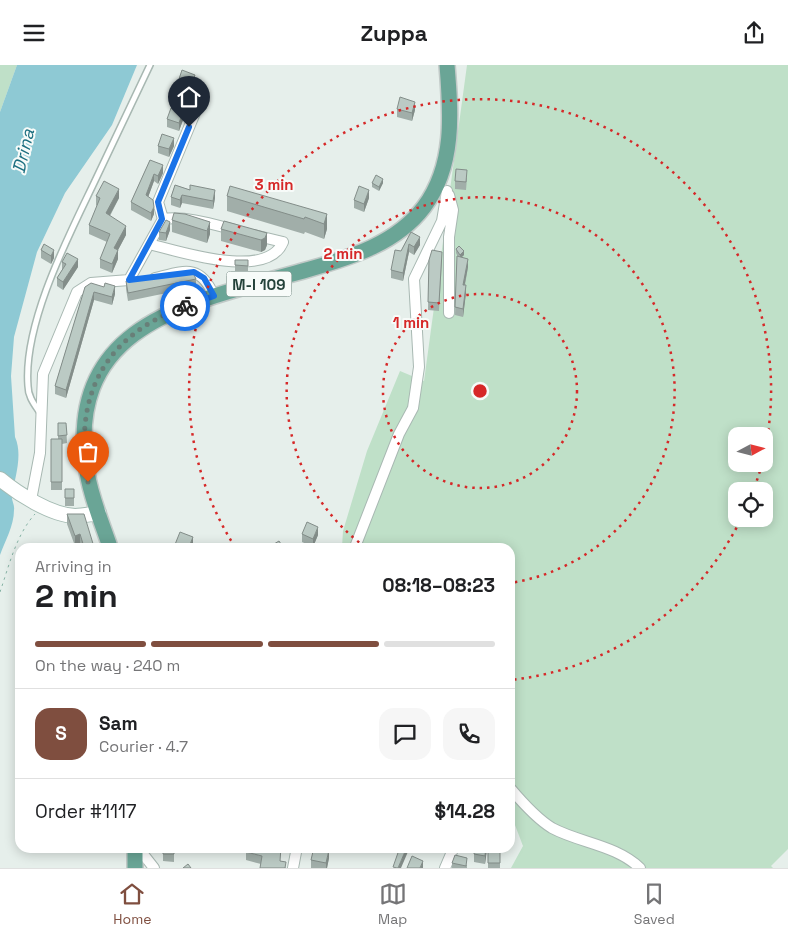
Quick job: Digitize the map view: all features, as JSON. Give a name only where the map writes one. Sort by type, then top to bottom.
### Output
[{"type":"main road","name":"M-I 109","points":[[109,543],[86,470],[84,432],[87,406],[101,370],[124,342],[148,323],[170,312],[214,296],[346,259],[384,242],[398,233],[419,213],[443,185],[450,136],[448,65]]},
{"type":"main road","points":[[135,853],[135,868]]},
{"type":"street","points":[[138,279],[149,244],[162,219],[158,202],[202,97]]},
{"type":"street","points":[[443,185],[453,210],[449,237],[449,313]]},
{"type":"street","points":[[357,543],[399,434],[413,408],[420,367],[414,279],[442,221],[443,185]]},
{"type":"street","points":[[149,244],[232,262],[255,262],[268,256],[280,247],[283,242],[205,222],[172,218],[162,219]]},
{"type":"street","points":[[31,500],[40,453],[43,374],[77,292],[91,283],[138,279],[182,271],[194,272],[204,278],[214,296]]},
{"type":"street","points":[[0,479],[15,492],[70,515],[99,513]]},
{"type":"street","points":[[515,793],[552,827],[602,846],[634,862],[640,868]]},
{"type":"street","points":[[141,853],[154,868]]},
{"type":"street","points":[[294,868],[296,853]]},
{"type":"street","points":[[445,868],[451,853]]},
{"type":"lane","points":[[41,414],[32,401],[28,387],[29,360],[39,315],[57,260],[150,65]]},
{"type":"path","points":[[19,543],[27,523],[39,513]]},
{"type":"path","points":[[0,592],[15,554]]},
{"type":"green space","points":[[0,65],[17,65],[0,112]]},
{"type":"green space","points":[[467,65],[788,65],[788,849],[771,866],[773,868],[511,868],[523,846],[515,825],[515,543],[342,543],[343,531],[367,451],[400,371],[424,381]]},
{"type":"water","name":"Drina","points":[[17,65],[137,65],[112,125],[65,193],[37,252],[14,337],[11,376],[18,459],[12,495],[14,508],[13,522],[0,555],[0,112]]},
{"type":"building","points":[[182,70],[195,75],[190,90],[177,85]]},
{"type":"building","points":[[400,97],[415,102],[412,113],[397,109]]},
{"type":"building","points":[[171,108],[183,112],[179,123],[167,119]]},
{"type":"building","points":[[162,134],[174,138],[169,149],[158,146]]},
{"type":"building","points":[[150,160],[163,165],[158,176],[154,174],[146,195],[153,200],[154,207],[151,213],[131,202]]},
{"type":"building","points":[[456,169],[467,170],[466,182],[455,181]]},
{"type":"building","points":[[376,175],[383,179],[379,187],[372,183]]},
{"type":"building","points":[[104,181],[119,189],[106,213],[126,226],[114,248],[118,250],[112,264],[100,259],[110,234],[89,225],[100,198],[96,196]]},
{"type":"building","points":[[175,185],[190,190],[190,185],[215,190],[213,201],[182,195],[180,200],[171,197]]},
{"type":"building","points":[[230,186],[327,214],[324,224],[227,196]]},
{"type":"building","points":[[359,186],[369,190],[364,204],[354,200]]},
{"type":"building","points":[[174,213],[185,214],[210,222],[207,231],[172,220]]},
{"type":"building","points":[[166,220],[170,222],[166,233],[159,232]]},
{"type":"building","points":[[224,221],[267,233],[265,238],[261,240],[221,229]]},
{"type":"building","points":[[411,232],[420,237],[414,247],[409,244],[403,273],[391,270],[395,250],[401,251]]},
{"type":"building","points":[[44,244],[54,250],[51,256],[41,250]]},
{"type":"building","points":[[459,246],[464,251],[460,255],[456,249]]},
{"type":"building","points":[[432,250],[442,252],[439,303],[428,302],[429,260]]},
{"type":"building","points":[[67,253],[78,259],[63,282],[57,278],[66,264],[62,262]]},
{"type":"building","points":[[457,256],[468,259],[463,285],[466,285],[463,309],[455,307]]},
{"type":"building","points":[[235,260],[248,260],[248,266],[235,265]]},
{"type":"building","points":[[192,271],[196,279],[128,293],[126,281]]},
{"type":"building","points":[[91,283],[104,287],[105,283],[115,286],[112,297],[94,292],[66,390],[55,386],[85,287]]},
{"type":"building","points":[[58,423],[66,423],[67,435],[58,436]]},
{"type":"building","points":[[51,439],[62,439],[62,482],[51,482]]},
{"type":"building","points":[[65,489],[74,489],[74,498],[65,498]]},
{"type":"building","points":[[67,514],[84,514],[93,543],[83,543],[80,534],[75,536]]},
{"type":"building","points":[[307,522],[318,527],[313,539],[302,534]]},
{"type":"building","points":[[180,532],[193,537],[191,543],[176,543]]},
{"type":"building","points":[[250,853],[281,853],[280,861],[286,862],[285,868],[260,868],[262,856]]},
{"type":"building","points":[[313,853],[328,853],[326,863],[311,860]]},
{"type":"building","points":[[398,853],[404,853],[398,868],[393,867]]},
{"type":"building","points":[[474,853],[485,853],[485,856]]},
{"type":"building","points":[[488,853],[500,853],[500,863],[488,863]]},
{"type":"building","points":[[455,855],[467,858],[466,866],[452,863]]},
{"type":"building","points":[[412,856],[423,861],[420,868],[407,868]]},
{"type":"building","points":[[188,864],[191,868],[183,868]]},
{"type":"way so far","points":[[88,482],[85,458],[85,419],[92,388],[101,370],[112,353],[134,333],[158,317],[185,306]]},
{"type":"route","points":[[185,306],[214,296],[204,278],[194,272],[182,271],[147,279],[129,280],[162,219],[158,202],[189,127]]}]
